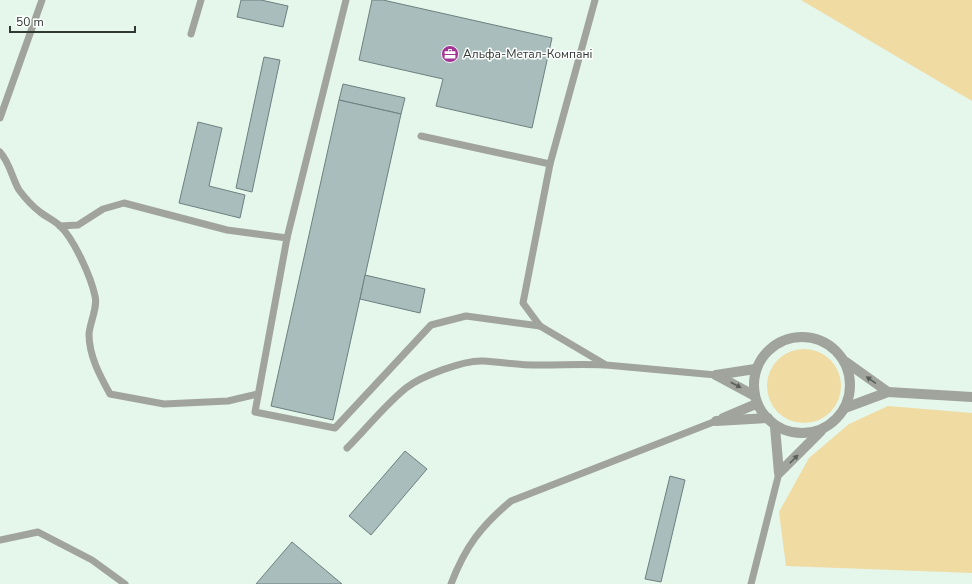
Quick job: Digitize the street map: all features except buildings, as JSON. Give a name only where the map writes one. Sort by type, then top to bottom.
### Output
[{"type":"street","points":[[756,400],[755,369],[775,343],[800,336],[828,343],[846,362],[888,392]]},
{"type":"street","points":[[779,473],[821,431],[836,420],[845,408],[851,388],[846,362]]},
{"type":"street","points":[[716,375],[755,369]]},
{"type":"street","points":[[716,375],[756,400],[776,427],[800,435],[821,431]]},
{"type":"street","points":[[845,408],[888,392],[972,397]]},
{"type":"street","points":[[716,421],[756,400]]},
{"type":"street","points":[[716,421],[768,418]]},
{"type":"street","points":[[776,427],[779,473]]},
{"type":"lane","points":[[0,118],[42,0]]},
{"type":"lane","points":[[191,34],[201,0]]},
{"type":"lane","points":[[346,0],[287,238],[255,412],[335,428],[431,325],[466,316],[540,326],[606,365]]},
{"type":"lane","points":[[540,326],[523,302],[550,164],[595,0]]},
{"type":"lane","points":[[421,136],[550,164]]},
{"type":"lane","points":[[0,152],[4,157],[19,189],[28,202],[60,226],[71,238],[88,272],[96,298],[89,335],[92,356],[100,376],[110,394],[164,404],[228,401],[258,394]]},
{"type":"lane","points":[[60,226],[78,224],[103,209],[124,203],[227,230],[287,238]]},
{"type":"lane","points":[[347,448],[406,388],[426,376],[455,366],[481,361],[502,364],[543,366],[573,364],[606,365],[716,375]]},
{"type":"lane","points":[[451,584],[458,565],[469,546],[488,520],[512,500],[716,421]]},
{"type":"lane","points":[[751,584],[779,473]]},
{"type":"lane","points":[[0,540],[38,532],[92,560],[126,584]]},
{"type":"shaded area","points":[[801,0],[972,0],[972,101]]},
{"type":"shaded area","points":[[804,349],[825,355],[835,365],[841,386],[835,407],[825,417],[804,423],[783,417],[773,407],[767,386],[773,365],[783,355]]},
{"type":"shaded area","points":[[888,406],[972,413],[972,573],[786,566],[779,512],[809,458],[849,424]]},
{"type":"place","name":"Альфа-Метал-Компані","points":[[450,54]]}]
